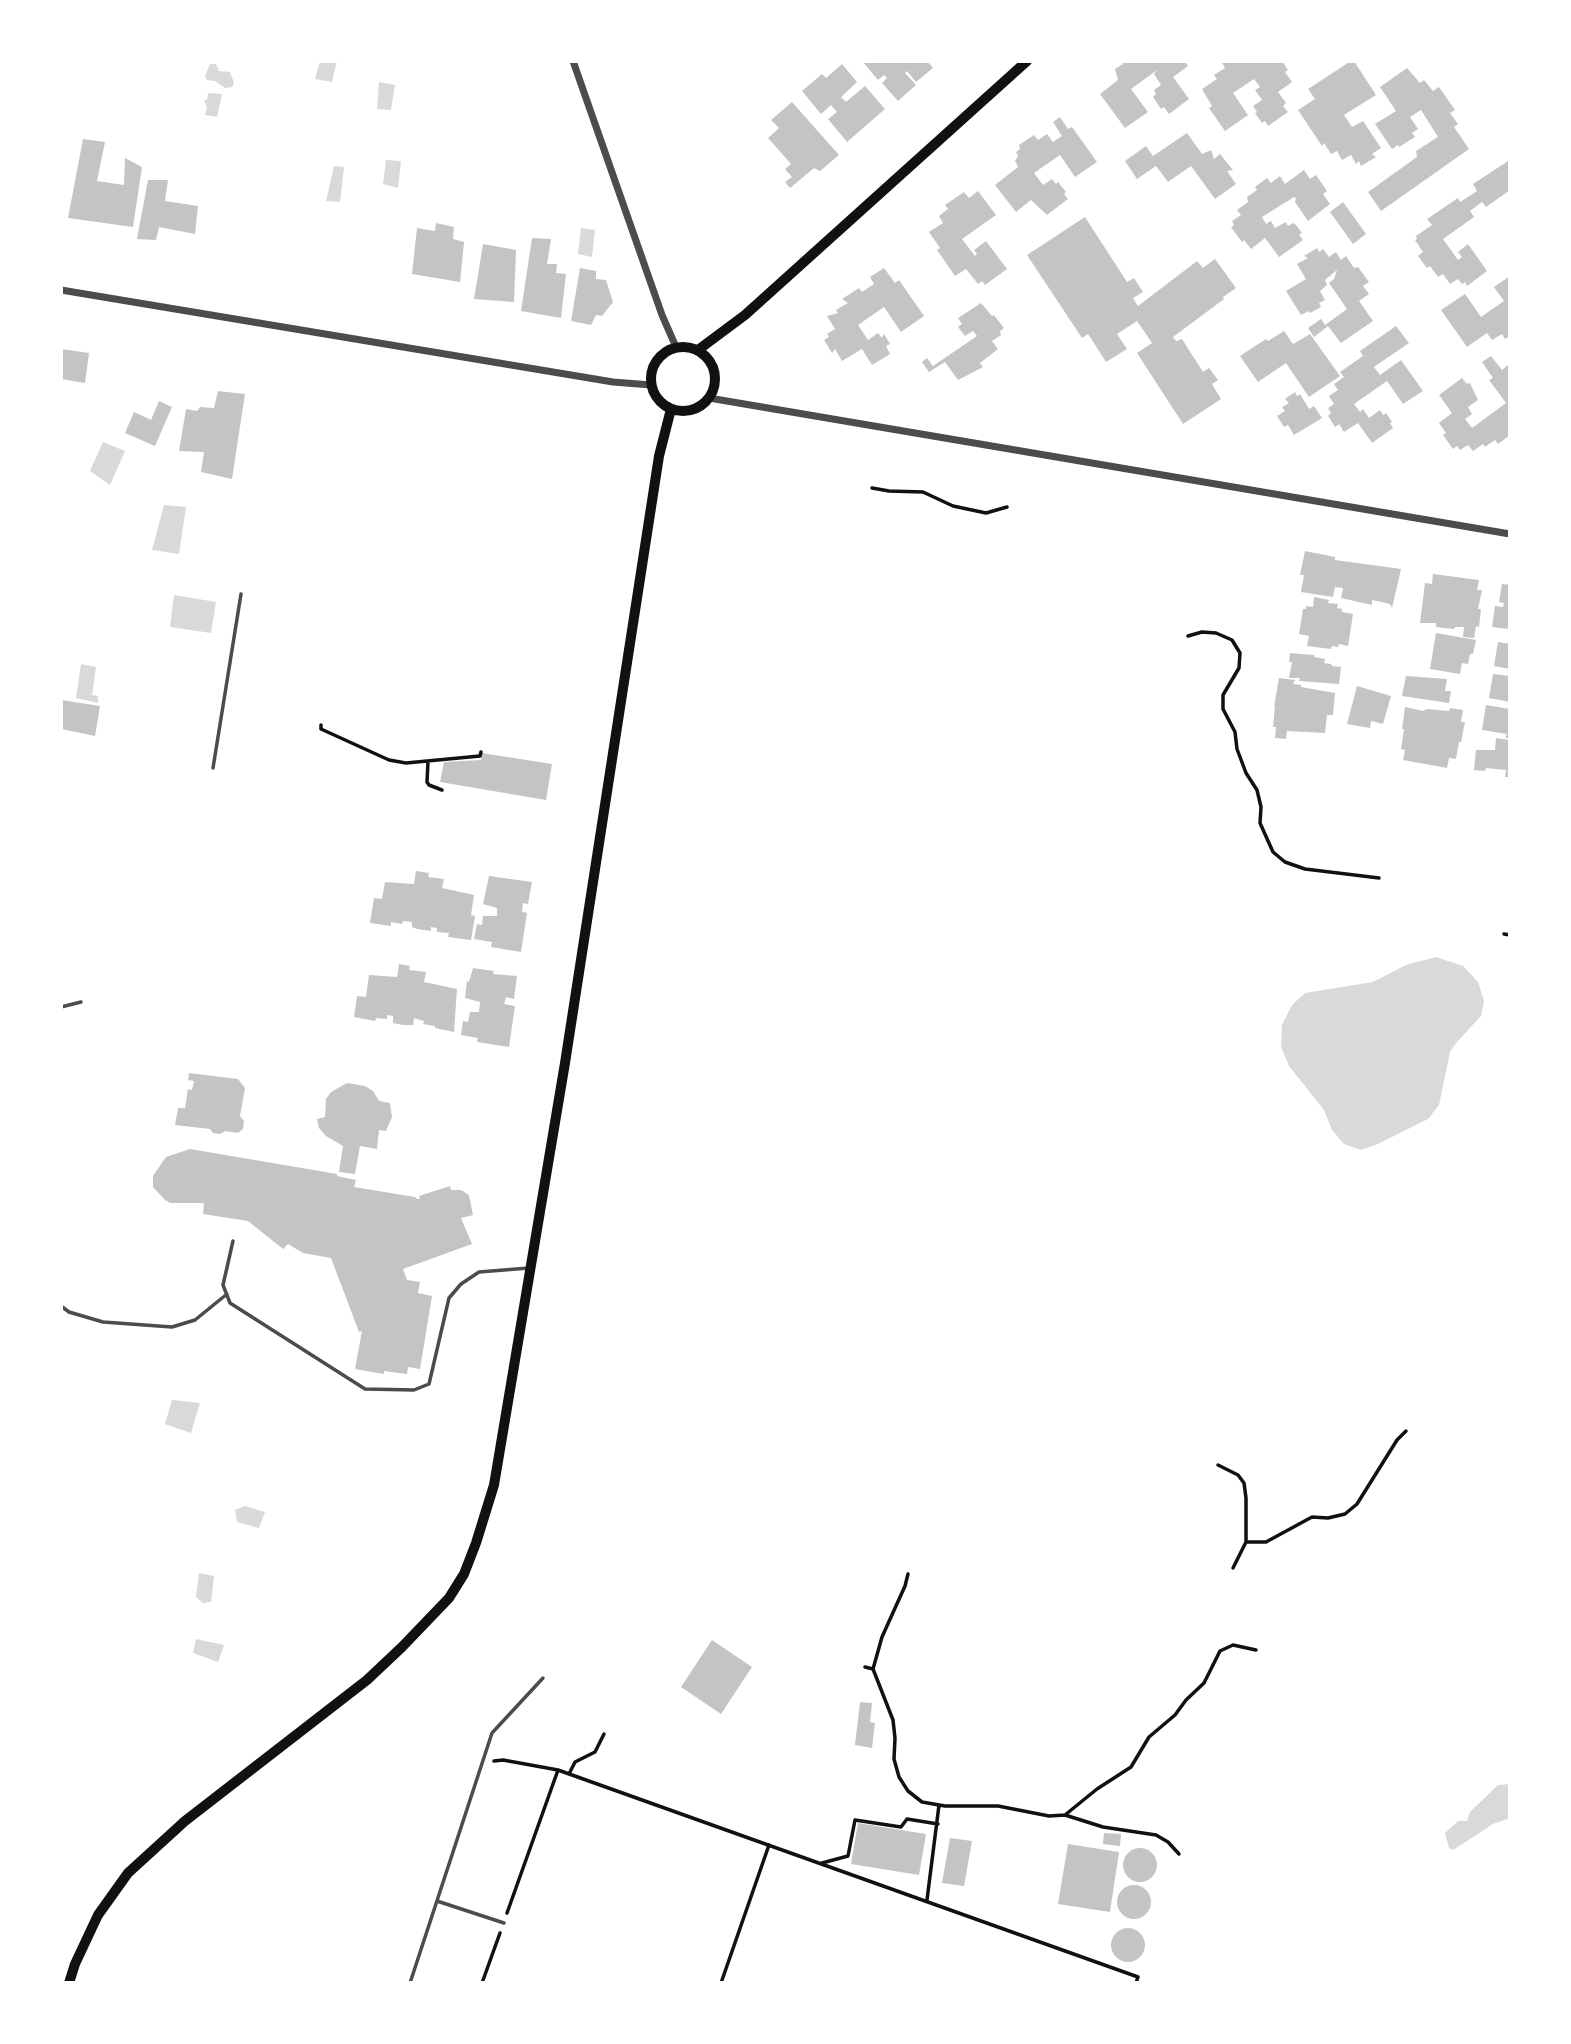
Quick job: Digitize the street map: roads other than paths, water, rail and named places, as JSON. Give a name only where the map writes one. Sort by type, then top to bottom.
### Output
[{"type":"main road","points":[[698,349],[745,314],[1027,61]]},
{"type":"main road","points":[[676,347],[698,349],[707,356],[716,377],[709,398],[692,410],[671,409],[661,403],[654,395],[651,384],[650,376],[655,361],[667,350],[676,347]]},
{"type":"main road","points":[[68,1983],[98,1916],[128,1872],[185,1821],[367,1679],[429,1622],[464,1574],[494,1485],[601,837],[659,456],[671,409]]},
{"type":"street","points":[[573,61],[676,347]]},
{"type":"street","points":[[61,290],[612,382],[651,384]]},
{"type":"street","points":[[709,398],[1510,534]]},
{"type":"lane","points":[[213,768],[241,594]]},
{"type":"lane","points":[[61,1007],[81,1002]]},
{"type":"lane","points":[[233,1241],[223,1285],[230,1303],[365,1389],[414,1390],[429,1384],[449,1298],[461,1284],[479,1272],[531,1268]]},
{"type":"lane","points":[[61,1306],[69,1312],[103,1322],[172,1327],[195,1320],[226,1294]]},
{"type":"lane","points":[[410,1983],[492,1733],[543,1678]]},
{"type":"lane","points":[[438,1901],[504,1923]]}]
